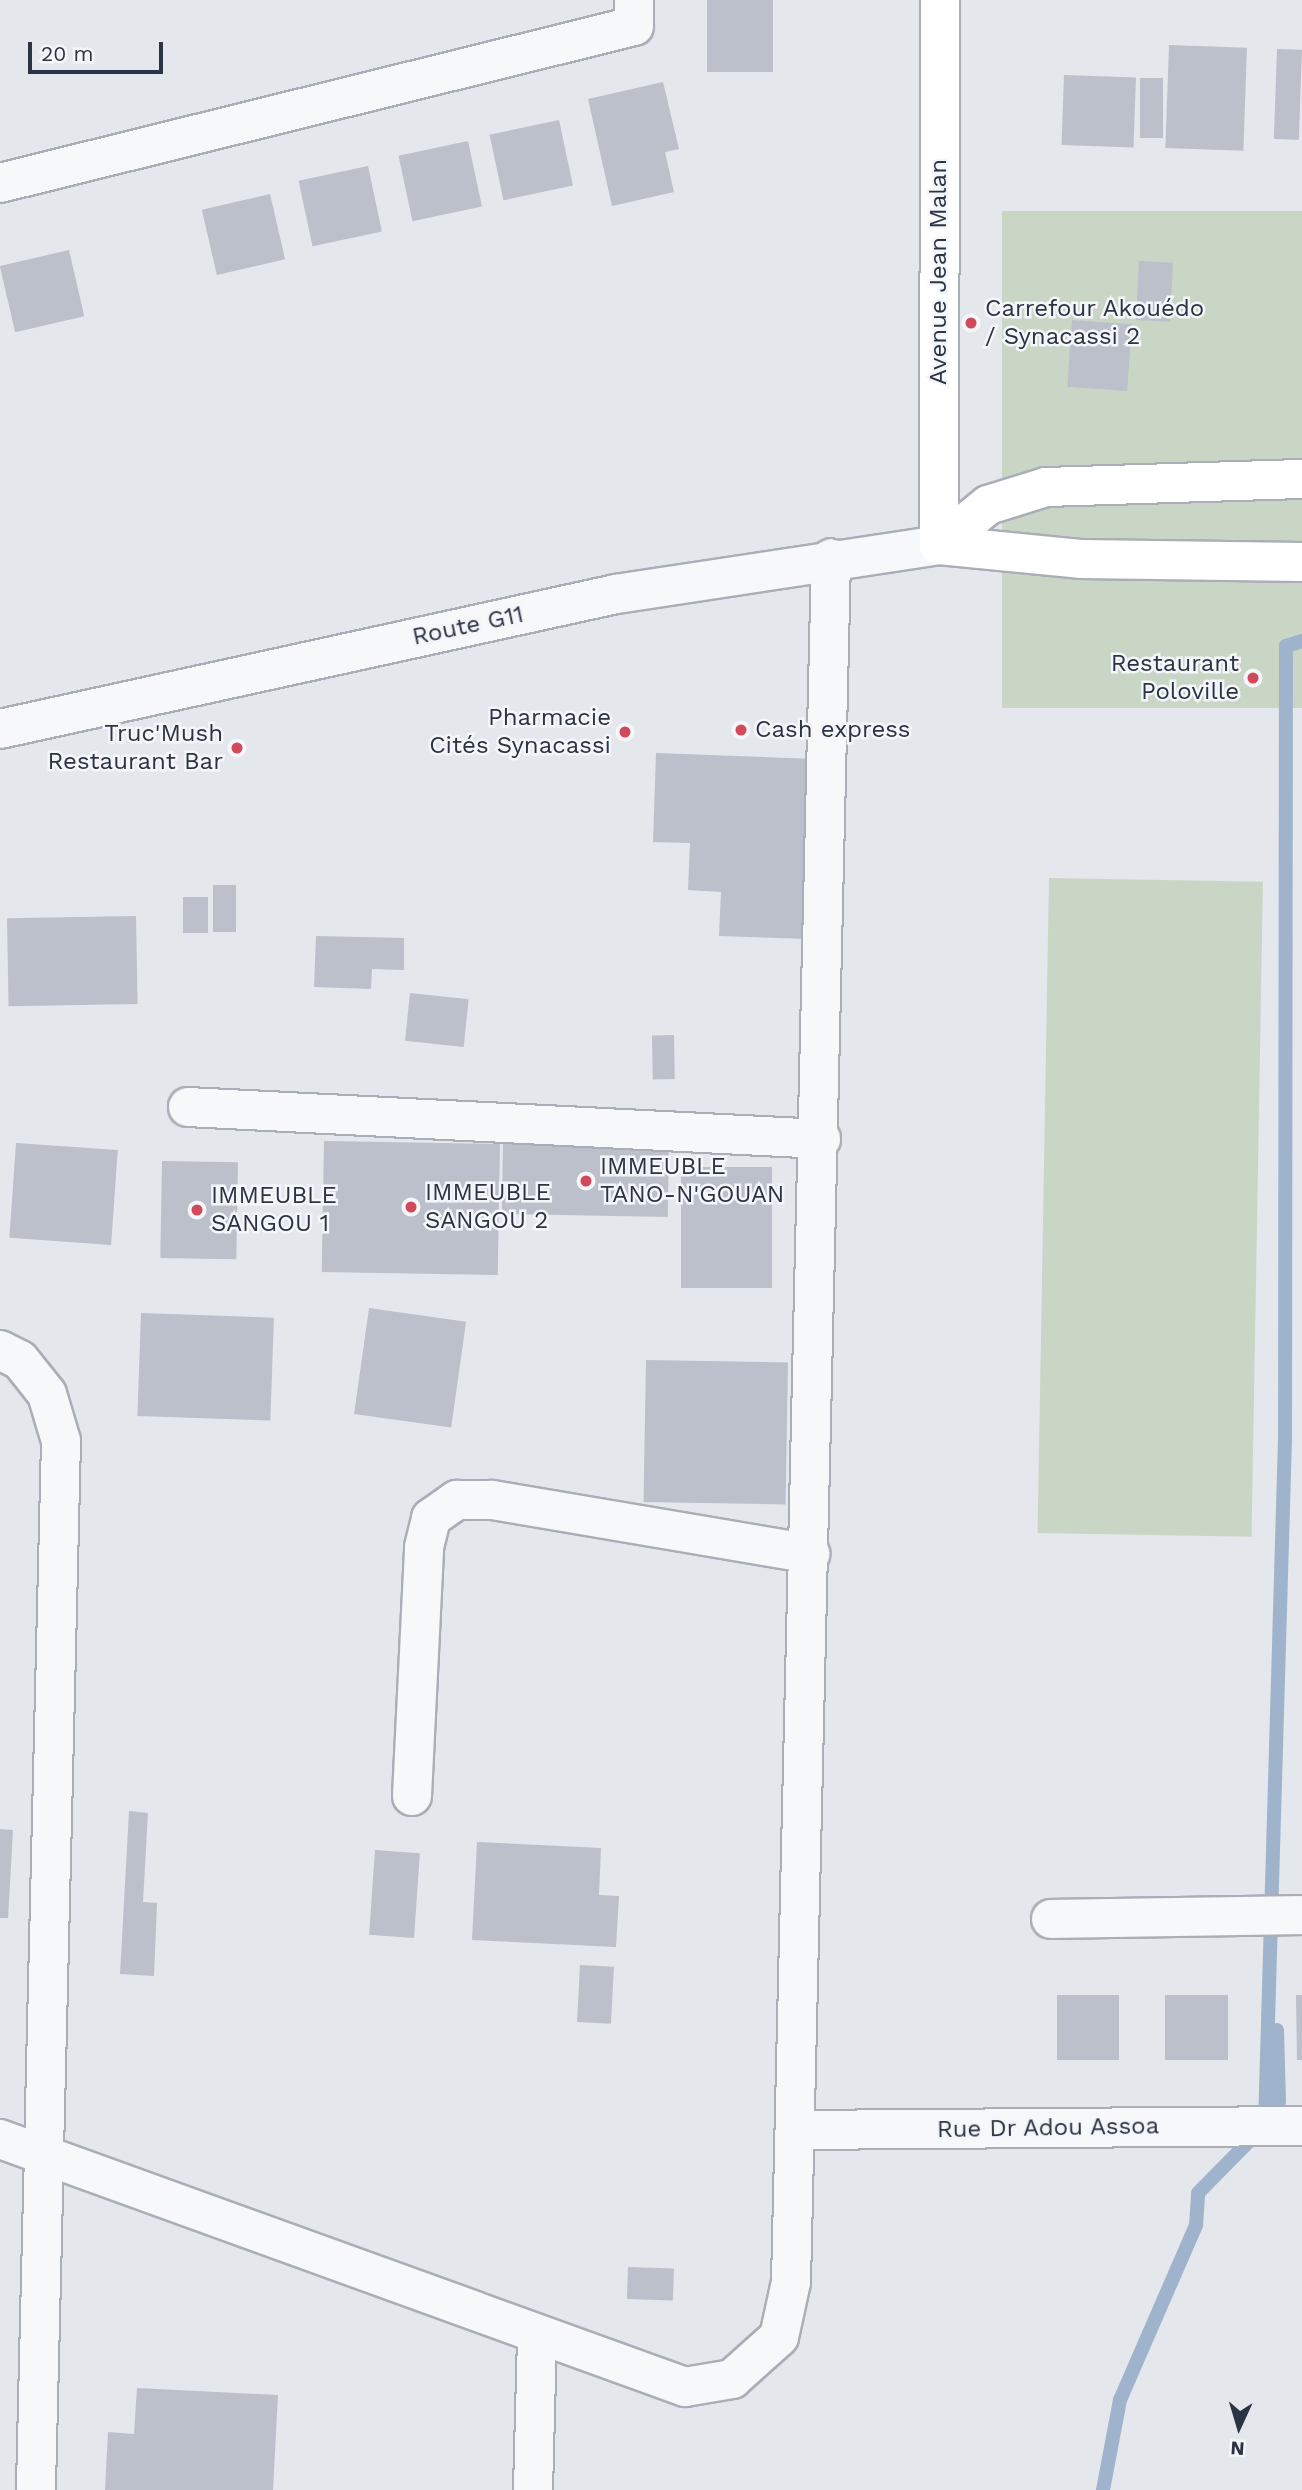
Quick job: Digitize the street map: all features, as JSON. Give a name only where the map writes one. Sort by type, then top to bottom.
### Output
[{"type":"main road","name":"Avenue Jean Malan","points":[[939,545],[940,0]]},
{"type":"main road","points":[[939,545],[988,505],[1046,487],[1302,479]]},
{"type":"main road","points":[[939,545],[1082,559],[1302,562]]},
{"type":"street","points":[[0,183],[634,26],[634,0]]},
{"type":"street","name":"Route G11","points":[[0,729],[616,594],[831,558],[939,545]]},
{"type":"street","points":[[0,2139],[43,2160],[685,2387],[732,2379],[779,2337],[791,2283],[821,1139],[831,558]]},
{"type":"street","points":[[188,1107],[821,1139]]},
{"type":"street","points":[[0,1350],[20,1360],[47,1394],[61,1441],[36,2490]]},
{"type":"street","points":[[412,1796],[424,1547],[431,1518],[457,1500],[492,1500],[810,1554]]},
{"type":"street","points":[[1051,1919],[1302,1916]]},
{"type":"street","name":"Rue Dr Adou Assoa","points":[[794,2130],[1302,2126]]},
{"type":"street","points":[[533,2490],[537,2336]]},
{"type":"green space","points":[[1002,211],[1302,211],[1302,708],[1002,708]]},
{"type":"green space","points":[[1049,878],[1263,882],[1252,1537],[1038,1533]]},
{"type":"building","points":[[707,0],[773,0],[773,72],[707,72]]},
{"type":"building","points":[[1169,45],[1247,48],[1243,151],[1165,148]]},
{"type":"building","points":[[1277,49],[1302,50],[1299,140],[1274,139]]},
{"type":"building","points":[[1064,75],[1136,78],[1134,147],[1062,145]]},
{"type":"building","points":[[1140,78],[1163,78],[1163,138],[1140,138]]},
{"type":"building","points":[[663,82],[679,149],[665,152],[674,192],[612,206],[588,99]]},
{"type":"building","points":[[559,120],[573,186],[503,200],[490,135]]},
{"type":"building","points":[[468,141],[482,207],[412,221],[399,156]]},
{"type":"building","points":[[368,166],[382,232],[312,246],[299,181]]},
{"type":"building","points":[[270,194],[285,259],[217,275],[202,210]]},
{"type":"building","points":[[69,250],[84,316],[15,332],[0,266]]},
{"type":"building","points":[[1139,261],[1173,263],[1170,322],[1136,320]]},
{"type":"building","points":[[1072,320],[1132,324],[1127,391],[1067,387]]},
{"type":"building","points":[[656,753],[815,759],[809,939],[719,936],[721,892],[688,890],[690,843],[653,842]]},
{"type":"building","points":[[213,885],[236,885],[236,932],[213,932]]},
{"type":"building","points":[[183,897],[208,897],[208,933],[183,933]]},
{"type":"building","points":[[136,916],[138,1004],[9,1006],[7,918]]},
{"type":"building","points":[[316,936],[404,938],[404,970],[372,969],[371,989],[314,987]]},
{"type":"building","points":[[410,993],[469,999],[464,1047],[405,1041]]},
{"type":"building","points":[[652,1035],[674,1035],[675,1079],[653,1079]]},
{"type":"building","name":"IMMEUBLE SANGOU 2","points":[[324,1141],[500,1144],[498,1275],[322,1272]]},
{"type":"building","points":[[16,1143],[118,1150],[111,1245],[9,1238]]},
{"type":"building","name":"IMMEUBLE TANO-N'GOUAN","points":[[503,1144],[669,1147],[668,1217],[502,1214]]},
{"type":"building","name":"IMMEUBLE SANGOU 1","points":[[162,1161],[238,1162],[236,1259],[160,1258]]},
{"type":"building","points":[[681,1167],[772,1167],[772,1288],[681,1288]]},
{"type":"building","points":[[369,1308],[466,1322],[451,1428],[354,1414]]},
{"type":"building","points":[[141,1313],[274,1318],[270,1421],[137,1416]]},
{"type":"building","points":[[646,1360],[788,1362],[786,1504],[644,1502]]},
{"type":"building","points":[[129,1811],[148,1813],[143,1902],[157,1903],[154,1976],[120,1974]]},
{"type":"building","points":[[0,1829],[13,1830],[8,1918],[0,1918]]},
{"type":"building","points":[[477,1842],[601,1848],[599,1895],[619,1896],[616,1947],[472,1940]]},
{"type":"building","points":[[375,1850],[420,1853],[414,1938],[369,1935]]},
{"type":"building","points":[[580,1965],[614,1967],[611,2024],[577,2022]]},
{"type":"building","points":[[1057,1995],[1119,1995],[1119,2060],[1057,2060]]},
{"type":"building","points":[[1165,1995],[1228,1995],[1228,2060],[1165,2060]]},
{"type":"building","points":[[1296,1995],[1302,1995],[1302,2060],[1297,2060]]},
{"type":"building","points":[[628,2267],[674,2269],[673,2301],[627,2299]]},
{"type":"building","points":[[137,2388],[278,2395],[273,2490],[105,2490],[108,2432],[134,2434]]},
{"type":"waterway","points":[[1103,2490],[1120,2400],[1196,2225],[1198,2193],[1265,2125],[1285,1438],[1286,646],[1302,641]]},
{"type":"waterway","points":[[1277,2030],[1279,2102]]},
{"type":"place","name":"Carrefour Akouédo / Synacassi 2","points":[[971,323]]},
{"type":"place","name":"Restaurant Poloville","points":[[1253,678]]},
{"type":"place","name":"Cash express","points":[[741,730]]},
{"type":"place","name":"Pharmacie Cités Synacassi","points":[[625,732]]},
{"type":"place","name":"Truc'Mush Restaurant Bar","points":[[237,748]]},
{"type":"place","name":"IMMEUBLE TANO-N'GOUAN","points":[[586,1181]]},
{"type":"place","name":"IMMEUBLE SANGOU 2","points":[[411,1207]]},
{"type":"place","name":"IMMEUBLE SANGOU 1","points":[[197,1210]]}]
